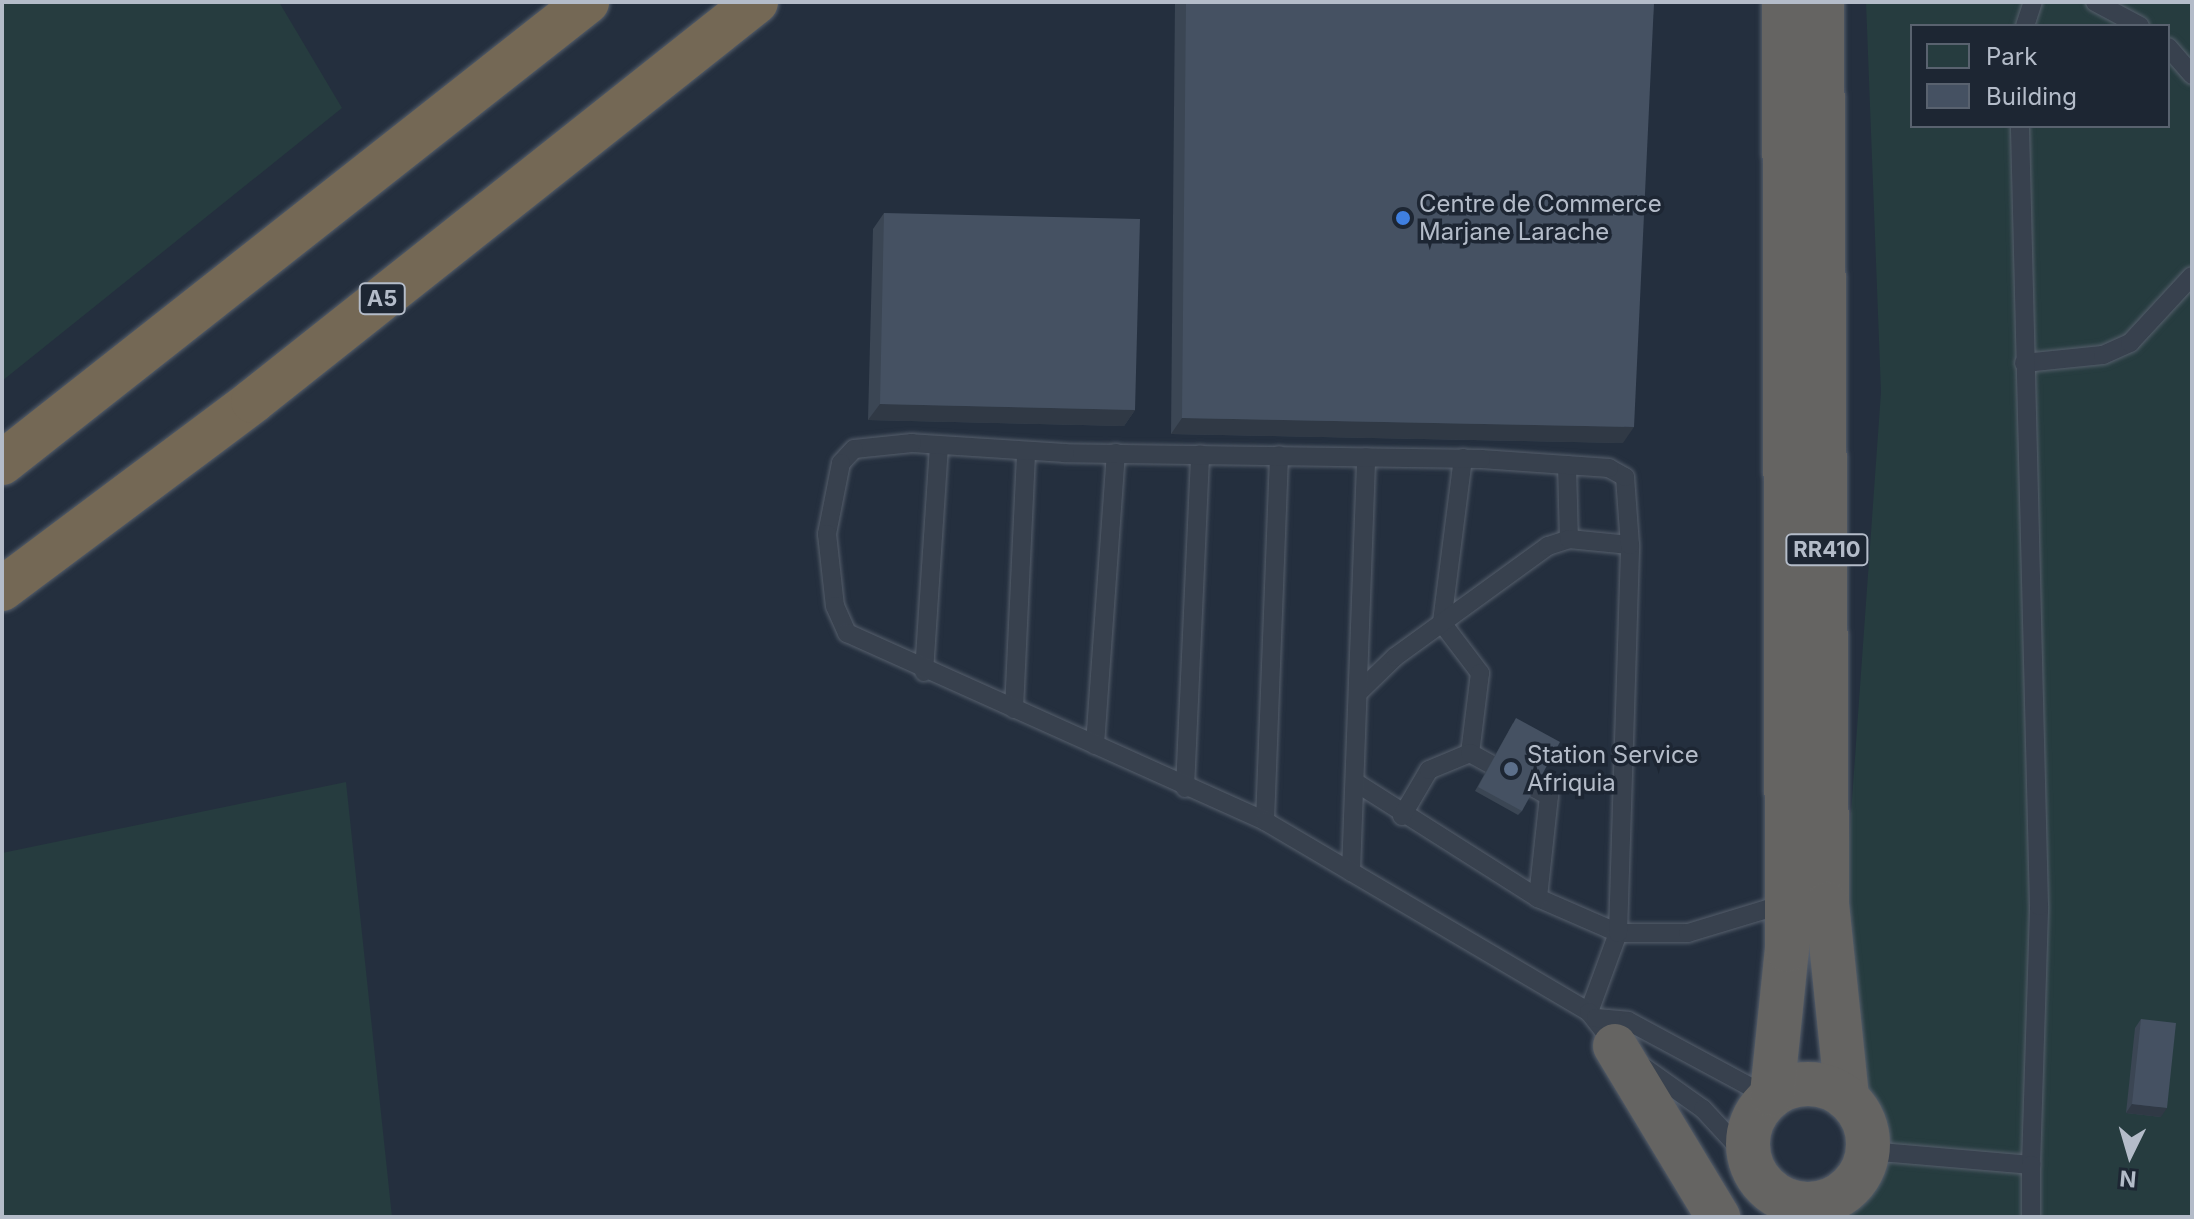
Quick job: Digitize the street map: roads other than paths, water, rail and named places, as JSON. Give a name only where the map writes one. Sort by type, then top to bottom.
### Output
[{"type":"highway","points":[[2,463],[587,2]]},
{"type":"highway","name":"A5","points":[[2,589],[253,401],[756,2]]},
{"type":"highway","name":"RR410","points":[[1765,1190],[1747,1138],[1770,1096],[1787,903],[1784,2]]},
{"type":"highway","name":"RR410","points":[[1822,2],[1827,904],[1847,1096],[1861,1113],[1869,1151]]},
{"type":"highway","points":[[1600,1025],[1718,1217]]},
{"type":"highway","points":[[1770,1096],[1809,1083],[1847,1096]]},
{"type":"highway","points":[[1765,1190],[1807,1204],[1841,1206],[1869,1151]]},
{"type":"lane","points":[[2026,24],[2033,2]]},
{"type":"lane","points":[[2095,2],[2136,24]]},
{"type":"lane","points":[[2170,49],[2192,75]]},
{"type":"lane","points":[[2020,128],[2039,906],[2031,1217]]},
{"type":"lane","points":[[2024,363],[2103,355],[2130,343],[2192,276]]},
{"type":"lane","points":[[924,672],[939,447]]},
{"type":"lane","points":[[1600,1025],[1618,933],[1630,545],[1625,477],[1567,465],[1463,458],[1026,452],[939,447],[854,449],[833,484],[827,534],[835,606],[847,633],[924,672],[1265,821],[1351,872],[1600,1025],[1703,1109],[1765,1190]]},
{"type":"lane","points":[[1014,709],[1026,452]]},
{"type":"lane","points":[[1095,745],[1116,453]]},
{"type":"lane","points":[[1185,788],[1200,454]]},
{"type":"lane","points":[[1265,821],[1279,455]]},
{"type":"lane","points":[[1351,872],[1366,457]]},
{"type":"lane","points":[[1463,458],[1442,623],[1480,673],[1470,753]]},
{"type":"lane","points":[[1567,465],[1569,539]]},
{"type":"lane","points":[[1358,693],[1442,623],[1569,539],[1630,545]]},
{"type":"lane","points":[[1402,816],[1429,770],[1470,753]]},
{"type":"lane","points":[[1470,753],[1549,796],[1538,898]]},
{"type":"lane","points":[[1355,782],[1402,816],[1538,898],[1618,933],[1688,933],[1787,903]]},
{"type":"lane","points":[[1600,1025],[1628,1021],[1770,1096]]},
{"type":"lane","points":[[1869,1151],[2031,1165]]},
{"type":"place","name":"Centre de Commerce Marjane Larache","points":[[1403,218]]},
{"type":"place","name":"Station Service Afriquia","points":[[1511,769]]}]
